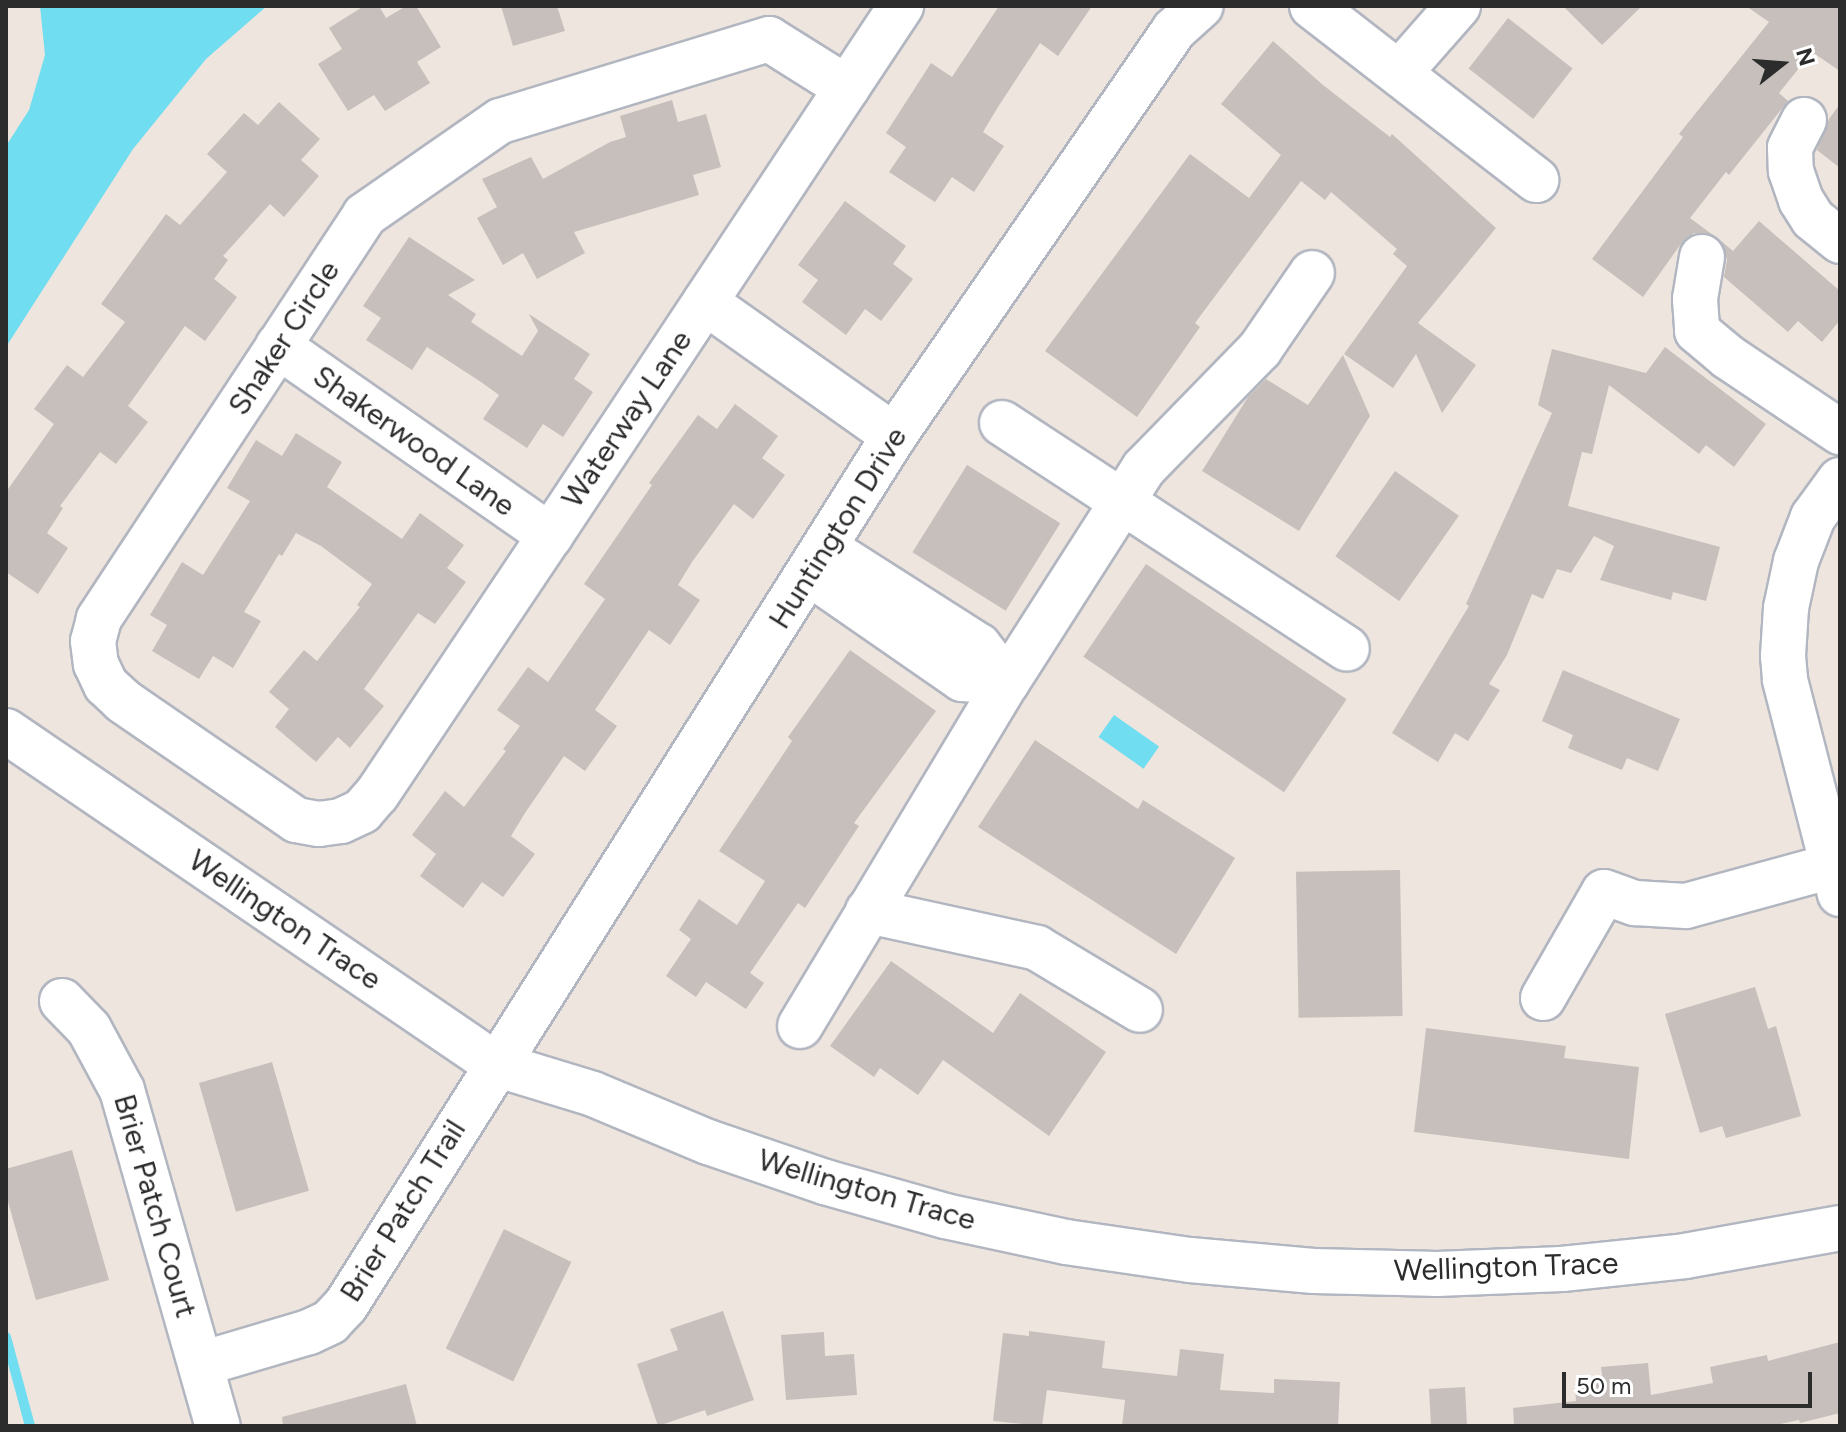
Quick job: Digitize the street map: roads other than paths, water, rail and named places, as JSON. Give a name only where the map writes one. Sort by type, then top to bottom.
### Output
[{"type":"street","name":"Waterway Lane","points":[[341,821],[362,811],[377,794],[901,6]]},
{"type":"street","name":"Huntington Drive","points":[[495,1064],[646,835],[894,436],[1174,30],[1201,6]]},
{"type":"street","points":[[1312,6],[1536,180]]},
{"type":"street","points":[[1400,72],[1458,6]]},
{"type":"street","name":"Shaker Circle","points":[[341,821],[319,824],[296,820],[123,701],[106,685],[96,664],[93,641],[99,619],[365,215],[500,121],[769,39],[847,88]]},
{"type":"street","points":[[1804,120],[1790,148],[1791,171],[1801,200],[1813,219],[1840,241]]},
{"type":"street","points":[[1702,257],[1695,299],[1697,331],[1728,357],[1840,432]]},
{"type":"street","points":[[800,1026],[1007,682],[1144,468],[1260,349],[1312,273]]},
{"type":"street","points":[[705,302],[894,436]]},
{"type":"street","name":"Shakerwood Lane","points":[[278,346],[550,536]]},
{"type":"street","points":[[1002,423],[1347,649]]},
{"type":"street","points":[[1543,998],[1604,892],[1635,903],[1686,906],[1837,875],[1785,680],[1783,656],[1786,608],[1796,561],[1813,517],[1840,480]]},
{"type":"street","points":[[817,560],[979,646],[1007,682]]},
{"type":"street","name":"Wellington Trace","points":[[6,731],[495,1064],[593,1094],[708,1142],[825,1182],[945,1216],[1051,1239],[1190,1260],[1314,1271],[1437,1274],[1562,1269],[1685,1256],[1840,1228]]},
{"type":"street","points":[[868,911],[1037,948],[1140,1010]]},
{"type":"street","name":"Brier Patch Court","points":[[62,1001],[89,1029],[122,1090],[218,1426]]},
{"type":"street","name":"Brier Patch Trail","points":[[201,1364],[309,1332],[330,1322],[346,1305],[495,1064]]},
{"type":"water","points":[[40,6],[267,6],[206,59],[133,149],[6,347],[6,146],[29,110],[45,55]]},
{"type":"water","points":[[1114,715],[1159,747],[1144,769],[1099,737]]},
{"type":"waterway","points":[[6,1337],[30,1426]]}]
